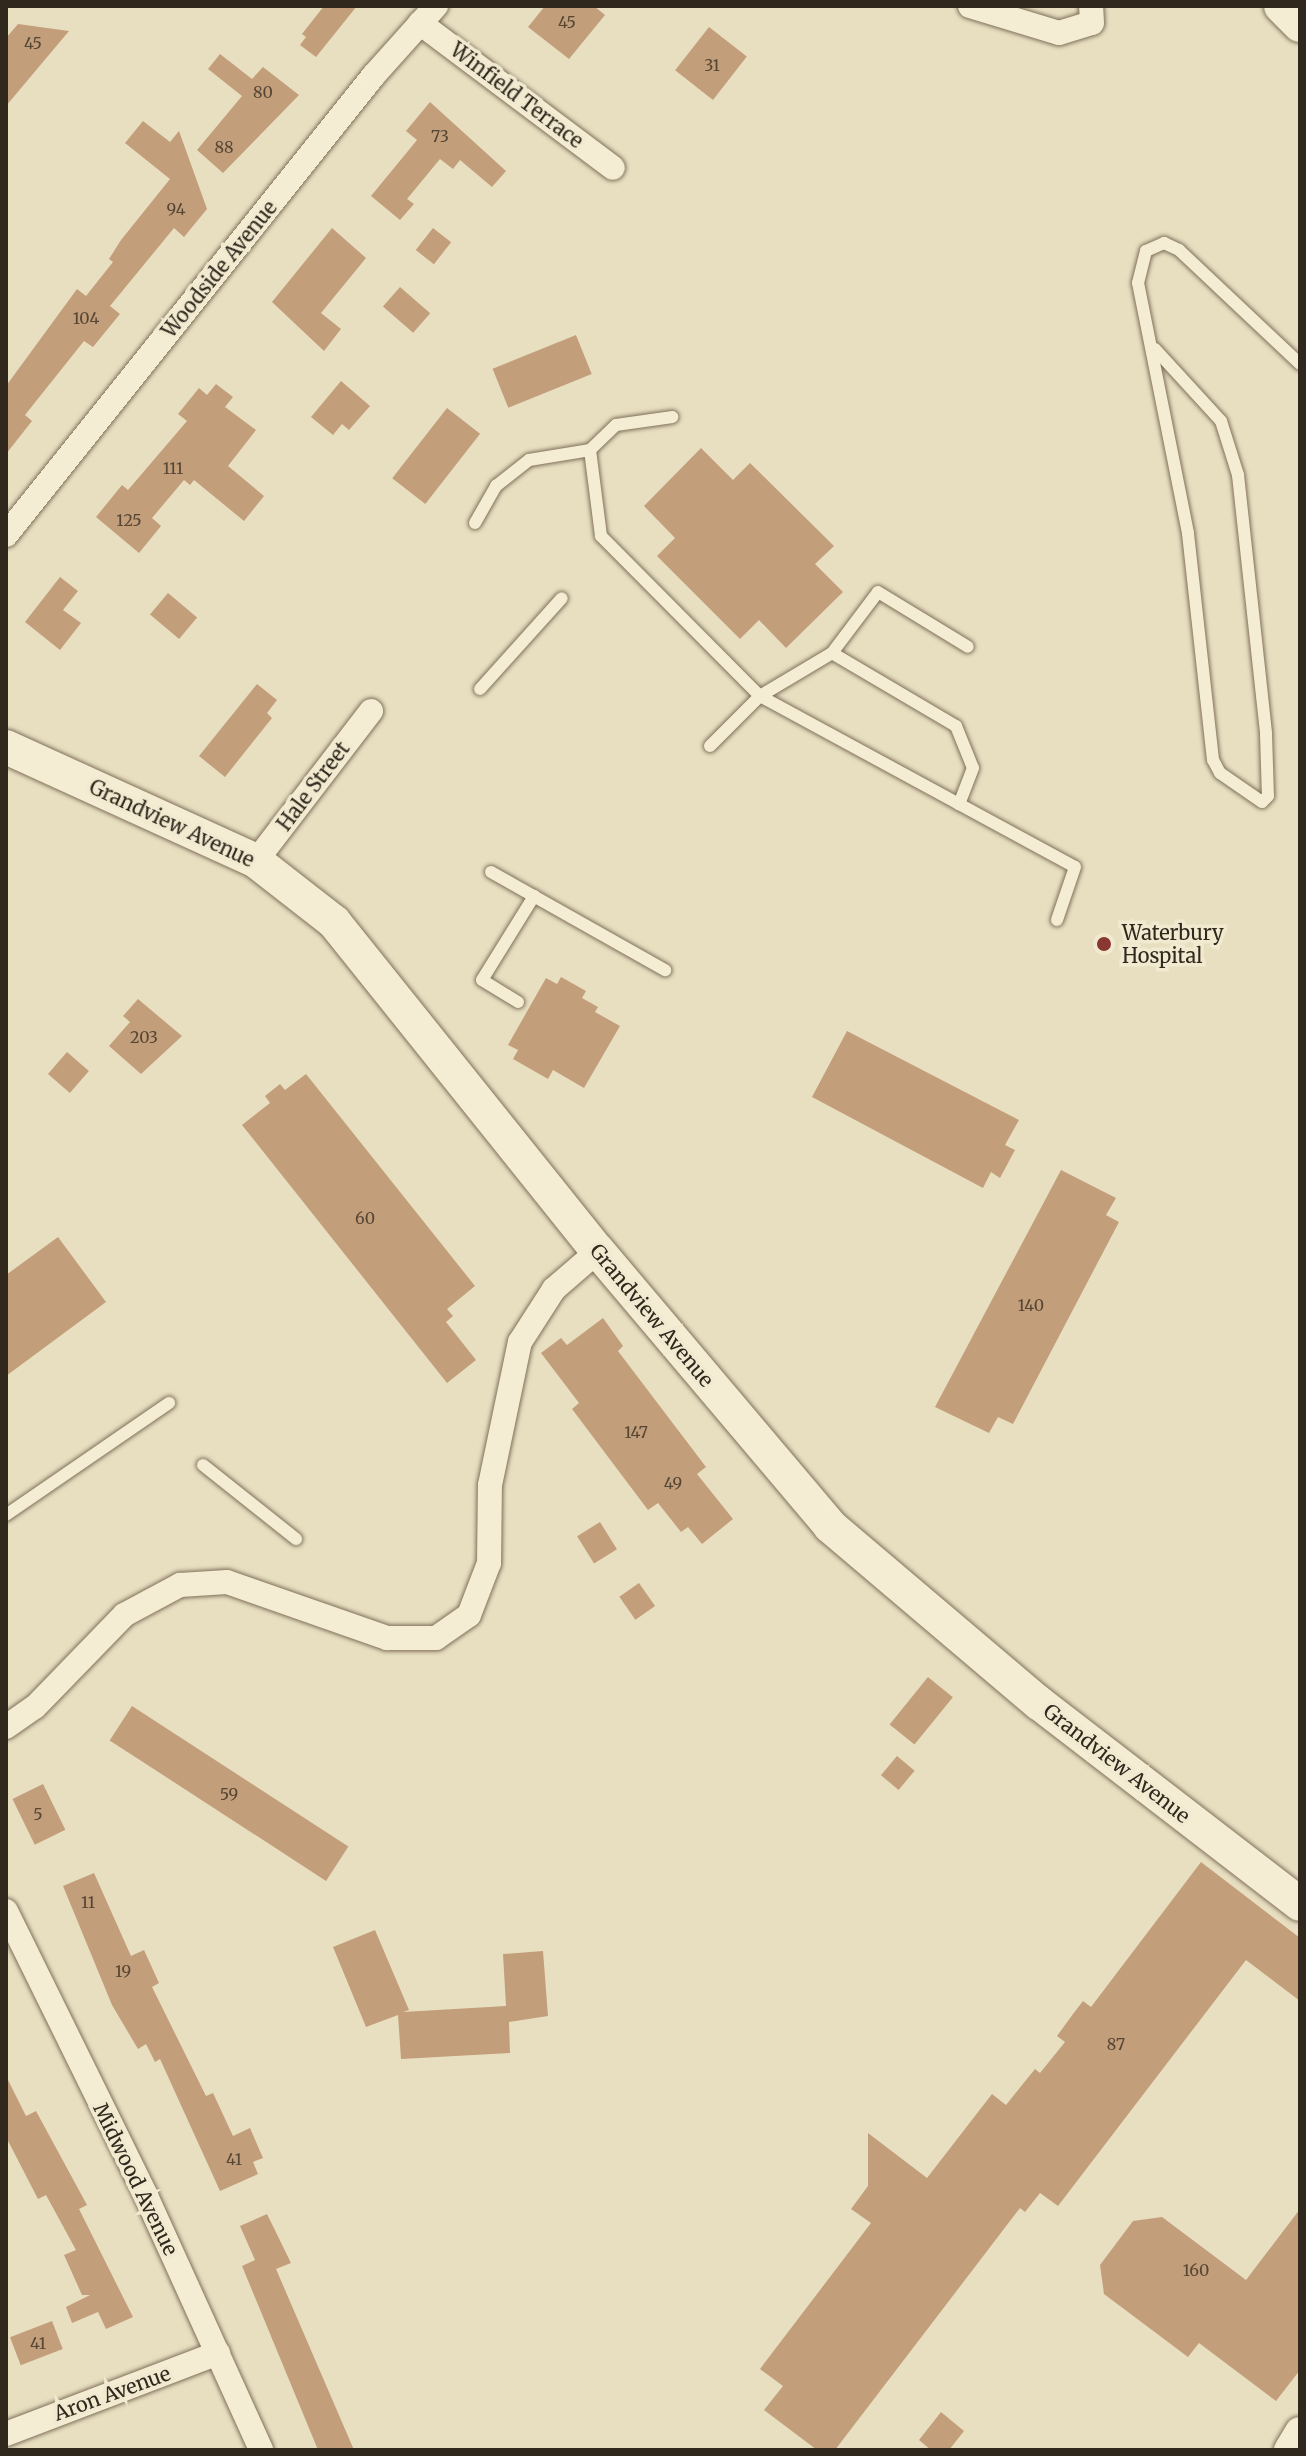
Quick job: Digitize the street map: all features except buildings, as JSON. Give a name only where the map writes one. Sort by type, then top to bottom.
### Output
[{"type":"main road","points":[[1281,6],[1300,25]]},
{"type":"main road","name":"Grandview Avenue","points":[[6,747],[256,861],[334,922],[598,1251],[830,1526],[1039,1703],[1300,1904]]},
{"type":"street","points":[[970,6],[1059,33],[1092,15]]},
{"type":"street","name":"Winfield Terrace","points":[[428,14],[613,168]]},
{"type":"street","name":"Woodside Avenue","points":[[6,535],[428,14]]},
{"type":"street","name":"Hale Street","points":[[256,861],[371,711]]},
{"type":"street","points":[[6,1727],[35,1707],[124,1615],[180,1585],[227,1582],[387,1638],[436,1638],[469,1615],[489,1563],[490,1485],[520,1342],[554,1289],[598,1251]]},
{"type":"street","name":"Midwood Avenue","points":[[6,1911],[218,2353],[261,2450]]},
{"type":"street","name":"Aron Avenue","points":[[6,2434],[218,2353]]},
{"type":"street","points":[[1289,2450],[1300,2432]]},
{"type":"lane","points":[[1155,349],[1221,421],[1238,475],[1266,734],[1268,796],[1262,802],[1220,773],[1213,760],[1188,533],[1155,349],[1138,283],[1140,263],[1146,251],[1164,243],[1179,250],[1300,364]]},
{"type":"lane","points":[[475,523],[496,486],[529,460],[590,450],[616,425],[672,417]]},
{"type":"lane","points":[[590,450],[601,536],[760,696],[1075,867],[1057,920]]},
{"type":"lane","points":[[710,746],[760,696],[832,653],[878,592],[968,647]]},
{"type":"lane","points":[[480,689],[562,598]]},
{"type":"lane","points":[[832,653],[956,726],[973,768],[959,804]]},
{"type":"lane","points":[[491,872],[665,970]]},
{"type":"lane","points":[[518,1002],[482,980],[534,896]]},
{"type":"lane","points":[[6,1515],[169,1403]]},
{"type":"lane","points":[[203,1465],[296,1539]]},
{"type":"place","name":"Waterbury Hospital","points":[[1104,944]]}]
